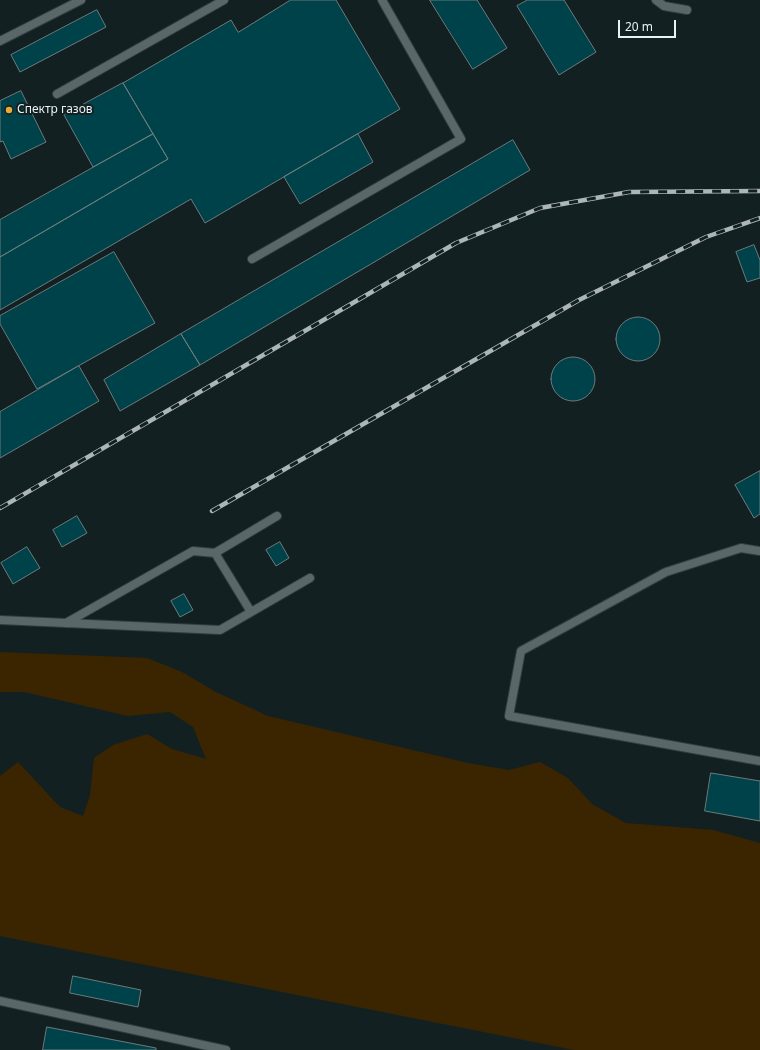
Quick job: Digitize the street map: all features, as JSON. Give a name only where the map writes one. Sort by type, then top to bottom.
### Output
[{"type":"lane","points":[[0,41],[81,0]]},
{"type":"lane","points":[[56,94],[224,0]]},
{"type":"lane","points":[[252,260],[461,139],[382,0]]},
{"type":"lane","points":[[656,0],[664,6],[687,10]]},
{"type":"lane","points":[[66,623],[193,551],[215,553],[277,516]]},
{"type":"lane","points":[[760,551],[741,548],[666,572],[521,651],[510,716],[760,761]]},
{"type":"lane","points":[[215,553],[251,612]]},
{"type":"lane","points":[[0,620],[220,630],[310,578]]},
{"type":"lane","points":[[0,1001],[226,1050]]},
{"type":"shaded area","points":[[0,652],[147,658],[182,672],[216,692],[268,716],[468,763],[509,770],[540,762],[568,778],[592,804],[626,823],[713,830],[760,843],[760,1050],[574,1050],[0,936],[0,776],[18,762],[60,807],[83,816],[90,795],[94,758],[113,745],[147,734],[172,749],[206,759],[193,727],[170,712],[128,716],[24,692],[0,692]]},
{"type":"building","points":[[291,0],[336,0],[400,109],[205,223],[191,199],[0,310],[0,257],[168,159],[123,83],[231,20],[238,32]]},
{"type":"building","points":[[430,0],[477,0],[507,48],[473,69]]},
{"type":"building","points":[[528,0],[564,0],[596,52],[559,75],[517,6]]},
{"type":"building","points":[[97,10],[106,27],[20,72],[11,55]]},
{"type":"building","points":[[123,83],[153,134],[93,167],[64,115]]},
{"type":"building","points":[[21,91],[46,142],[11,159],[3,141],[0,142],[0,101]]},
{"type":"building","points":[[153,134],[168,159],[0,257],[0,220]]},
{"type":"building","points":[[358,134],[373,162],[300,204],[284,177]]},
{"type":"building","points":[[513,140],[530,170],[200,365],[181,334]]},
{"type":"building","points":[[754,245],[760,260],[760,278],[747,282],[736,252]]},
{"type":"building","points":[[114,252],[155,323],[37,389],[0,324],[0,316]]},
{"type":"building","points":[[634,317],[642,317],[654,323],[660,335],[660,343],[654,355],[642,361],[634,361],[622,355],[616,343],[616,335],[622,323]]},
{"type":"building","points":[[181,334],[200,365],[120,411],[104,380]]},
{"type":"building","points":[[569,357],[577,357],[589,363],[595,375],[595,383],[589,395],[577,401],[569,401],[557,395],[551,383],[551,375],[557,363]]},
{"type":"building","points":[[79,366],[99,401],[0,458],[0,412]]},
{"type":"building","points":[[760,471],[760,514],[754,518],[735,485]]},
{"type":"building","points":[[77,516],[87,533],[62,547],[53,530]]},
{"type":"building","points":[[280,542],[289,558],[276,566],[266,550]]},
{"type":"building","points":[[27,547],[40,568],[13,584],[1,563]]},
{"type":"building","points":[[184,594],[193,610],[180,617],[171,601]]},
{"type":"building","points":[[711,773],[760,781],[760,821],[705,811]]},
{"type":"building","points":[[73,976],[141,990],[138,1007],[70,993]]},
{"type":"building","points":[[47,1027],[156,1048],[156,1050],[43,1050]]},
{"type":"railway","points":[[0,508],[456,243],[540,208],[629,192],[760,191]]},
{"type":"railway","points":[[212,511],[579,300],[706,237],[760,218]]},
{"type":"place","name":"Спектр газов","points":[[9,110]]}]
